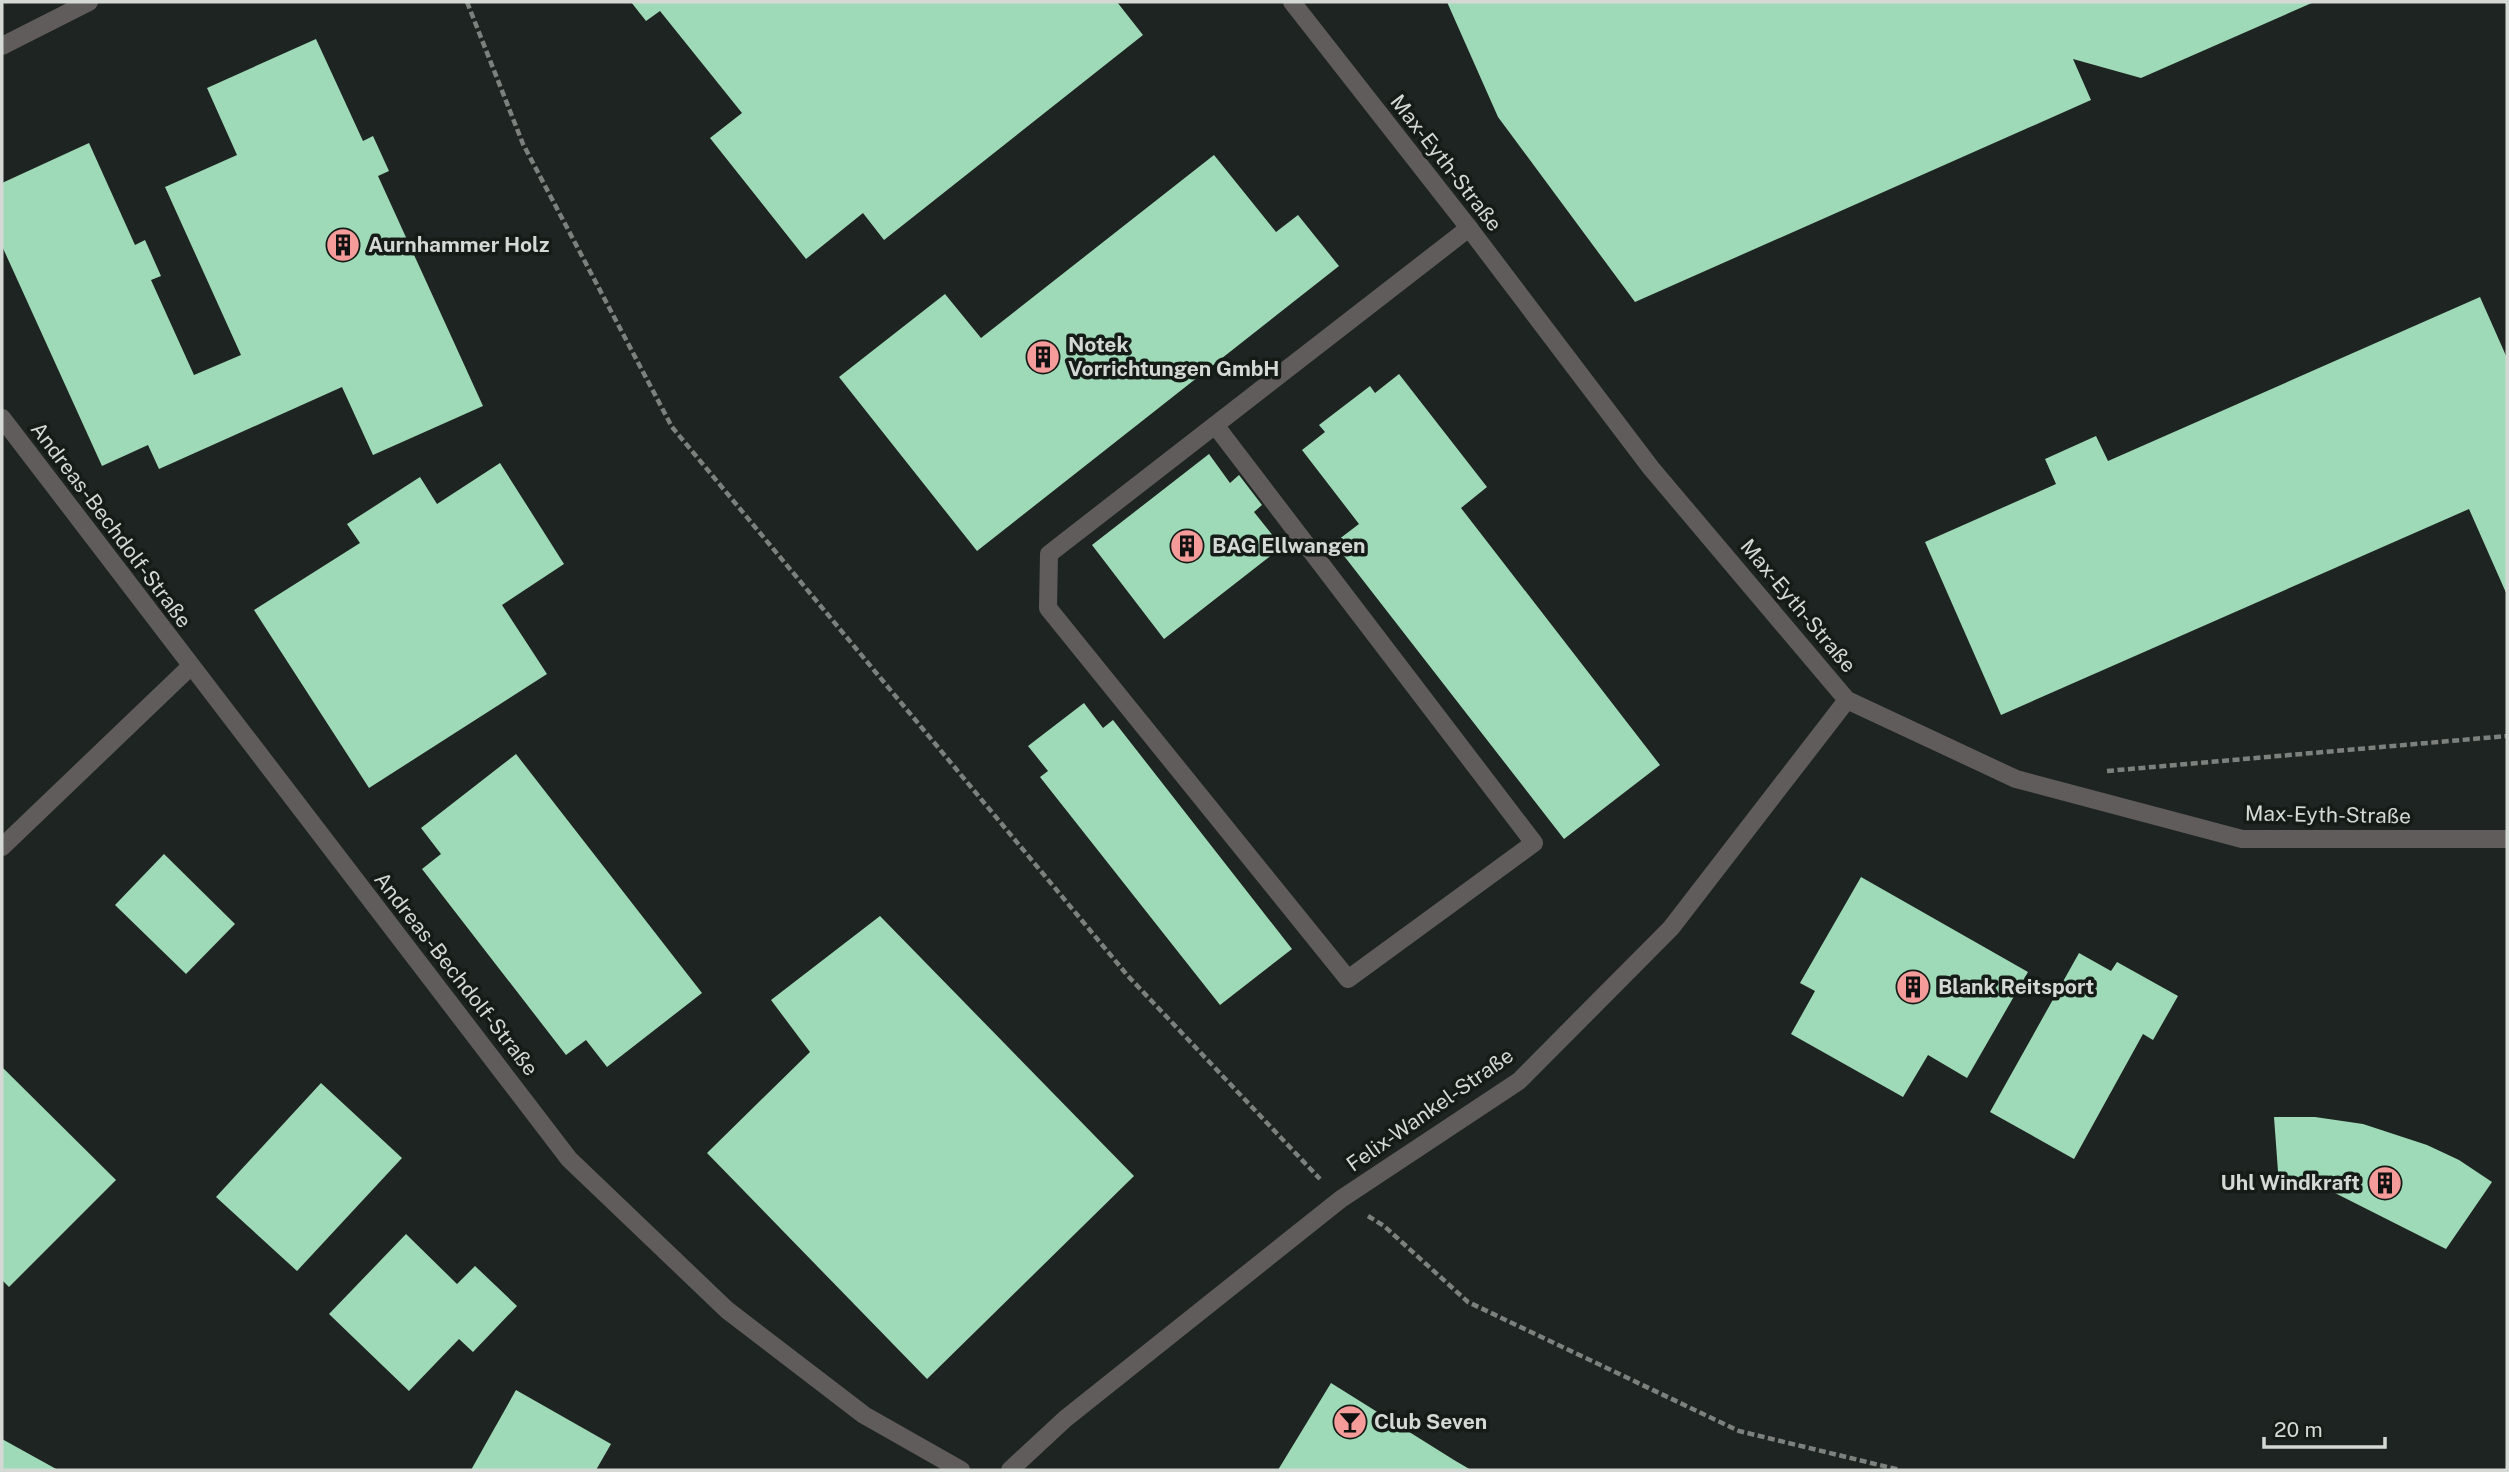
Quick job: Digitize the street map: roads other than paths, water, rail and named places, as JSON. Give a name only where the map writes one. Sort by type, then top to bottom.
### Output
[{"type":"street","points":[[2,46],[89,2]]},
{"type":"street","name":"Max-Eyth-Straße","points":[[1292,2],[1469,228],[1651,468],[1847,700],[2016,779],[2242,839],[2507,839]]},
{"type":"street","points":[[1215,425],[1534,843],[1348,979],[1048,608],[1049,554],[1215,425],[1469,228]]},
{"type":"street","name":"Andreas-Bechdolf-Straße","points":[[2,418],[569,1159],[727,1310],[864,1415],[961,1470]]},
{"type":"street","points":[[2,847],[190,667]]},
{"type":"street","name":"Felix-Wankel-Straße","points":[[1010,1470],[1065,1419],[1341,1199],[1519,1081],[1671,928],[1847,700]]},
{"type":"place","name":"Aurnhammer Holz","points":[[343,245]]},
{"type":"place","name":"Notek Vorrichtungen GmbH","points":[[1043,357]]},
{"type":"place","name":"BAG Ellwangen","points":[[1187,546]]},
{"type":"place","name":"Blank Reitsport","points":[[1913,987]]},
{"type":"place","name":"Uhl Windkraft","points":[[2385,1183]]},
{"type":"place","name":"Club Seven","points":[[1350,1422]]}]
